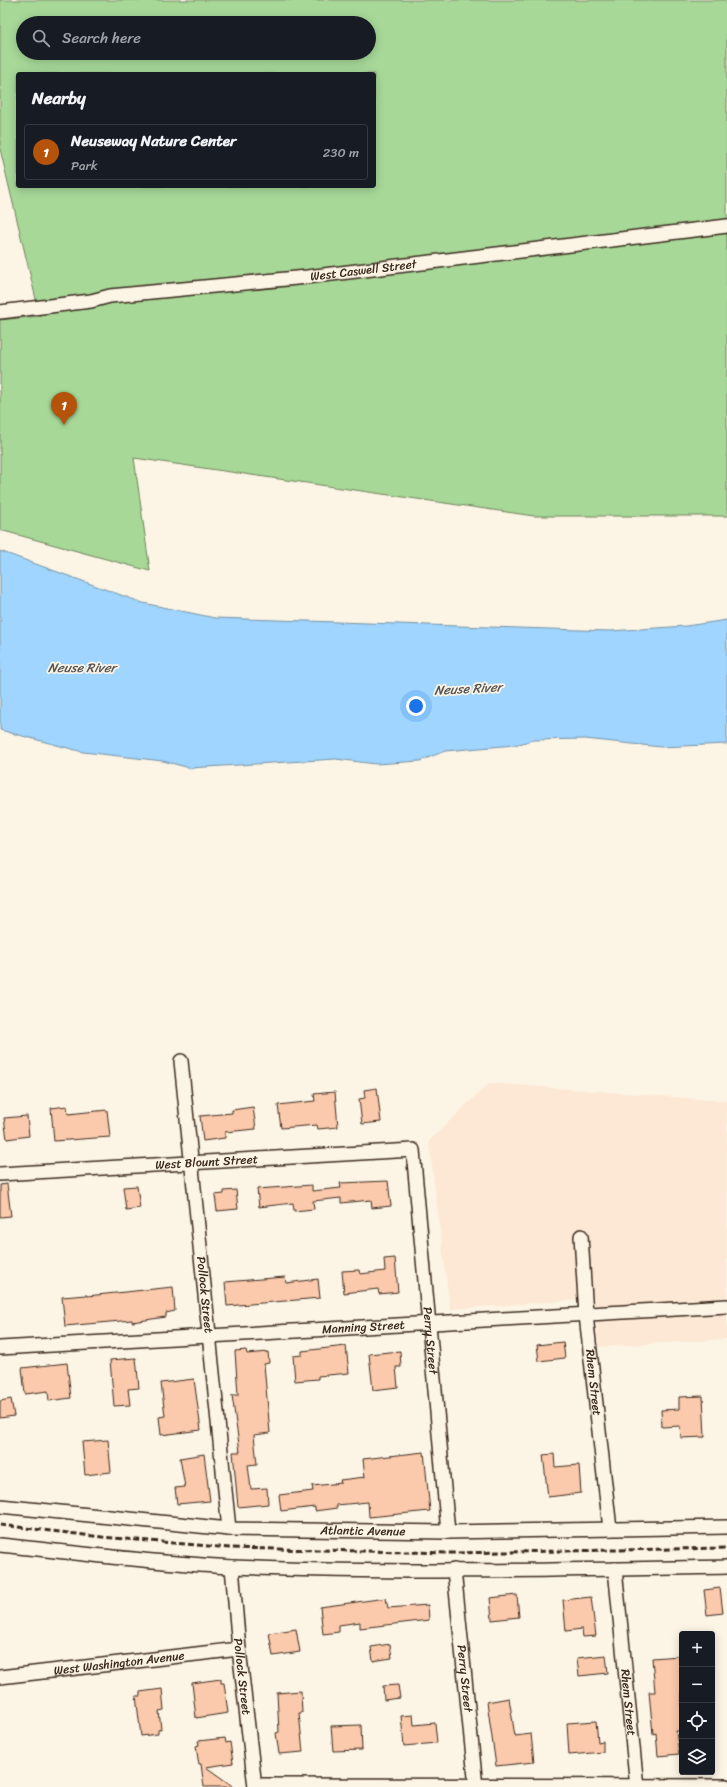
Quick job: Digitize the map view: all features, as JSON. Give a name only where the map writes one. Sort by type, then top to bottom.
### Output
[{"type":"street","name":"West Caswell Street","points":[[0,312],[91,301],[110,296],[323,275],[727,226]]},
{"type":"street","name":"Pollock Street","points":[[181,1061],[229,1529]]},
{"type":"street","name":"West Blount Street","points":[[0,1174],[413,1150]]},
{"type":"street","name":"Perry Street","points":[[413,1150],[448,1532]]},
{"type":"street","name":"Rhem Street","points":[[581,1236],[586,1315],[610,1529]]},
{"type":"street","name":"Manning Street","points":[[0,1348],[727,1306]]},
{"type":"street","name":"Atlantic Avenue","points":[[0,1506],[229,1529],[340,1532],[448,1532],[727,1527]]},
{"type":"street","points":[[0,1545],[100,1556],[232,1567],[454,1570],[727,1567]]},
{"type":"street","name":"Pollock Street","points":[[232,1567],[239,1649],[255,1786]]},
{"type":"street","name":"Rhem Street","points":[[615,1569],[636,1787]]},
{"type":"street","name":"Perry Street","points":[[454,1570],[476,1786]]},
{"type":"street","name":"West Washington Avenue","points":[[0,1677],[239,1649]]},
{"type":"street","points":[[255,1786],[727,1786]]},
{"type":"shaded area","points":[[489,1083],[727,1101],[727,1339],[598,1347],[596,1309],[580,1300],[450,1309],[429,1141]]},
{"type":"green space","points":[[0,0],[727,0],[727,516],[534,516],[134,458],[150,571],[0,530],[0,320],[40,316],[0,149]]},
{"type":"water","name":"Neuse River","points":[[0,551],[143,603],[215,618],[610,631],[686,626],[727,620],[727,744],[661,747],[585,739],[533,740],[515,745],[445,751],[420,761],[376,764],[336,759],[190,768],[163,761],[83,752],[0,730]]},
{"type":"building","points":[[377,1088],[381,1122],[362,1124],[359,1099],[365,1098],[364,1090]]},
{"type":"building","points":[[335,1092],[338,1127],[318,1129],[317,1125],[281,1128],[278,1105],[315,1101],[314,1094]]},
{"type":"building","points":[[67,1106],[68,1114],[107,1110],[110,1137],[54,1141],[51,1108]]},
{"type":"building","points":[[253,1107],[256,1129],[225,1132],[225,1138],[203,1141],[200,1116],[232,1113],[232,1110]]},
{"type":"building","points":[[27,1116],[29,1136],[7,1139],[4,1118]]},
{"type":"building","points":[[388,1181],[391,1206],[372,1208],[371,1200],[341,1203],[341,1198],[313,1201],[314,1209],[294,1211],[293,1203],[259,1207],[257,1189],[312,1185],[312,1191],[341,1188],[340,1183]]},
{"type":"building","points":[[7,1184],[11,1216],[0,1217],[0,1185]]},
{"type":"building","points":[[137,1186],[140,1208],[126,1210],[123,1187]]},
{"type":"building","points":[[236,1190],[238,1209],[217,1211],[215,1195],[224,1194],[224,1191]]},
{"type":"building","points":[[395,1258],[398,1292],[379,1294],[378,1289],[344,1293],[342,1271],[359,1270],[360,1274],[385,1271],[384,1259]]},
{"type":"building","points":[[285,1277],[286,1283],[318,1279],[320,1298],[227,1306],[225,1282]]},
{"type":"building","points":[[173,1287],[175,1311],[166,1313],[166,1317],[132,1322],[132,1320],[65,1326],[62,1297],[87,1296]]},
{"type":"building","points":[[563,1342],[565,1358],[539,1361],[537,1345]]},
{"type":"building","points":[[346,1346],[349,1373],[318,1376],[318,1379],[295,1381],[293,1356],[302,1355],[302,1351]]},
{"type":"building","points":[[246,1350],[247,1354],[268,1352],[269,1363],[264,1364],[270,1433],[254,1435],[257,1464],[248,1465],[251,1489],[267,1488],[268,1504],[238,1507],[233,1452],[240,1452],[232,1395],[238,1395],[235,1351]]},
{"type":"building","points":[[400,1351],[401,1367],[396,1367],[398,1387],[373,1390],[369,1354]]},
{"type":"building","points":[[136,1358],[139,1388],[128,1389],[130,1405],[114,1406],[110,1360]]},
{"type":"building","points":[[67,1363],[71,1398],[49,1401],[48,1391],[25,1394],[22,1368]]},
{"type":"building","points":[[194,1379],[201,1430],[161,1435],[159,1417],[165,1416],[161,1383]]},
{"type":"building","points":[[703,1396],[705,1437],[681,1438],[680,1426],[662,1427],[661,1410],[679,1409],[679,1397]]},
{"type":"building","points":[[11,1399],[14,1416],[0,1418],[0,1401]]},
{"type":"building","points":[[108,1440],[111,1472],[85,1475],[82,1442]]},
{"type":"building","points":[[424,1452],[430,1511],[369,1517],[368,1502],[337,1505],[337,1508],[315,1511],[315,1507],[281,1511],[279,1495],[313,1491],[312,1486],[341,1483],[340,1480],[365,1477],[363,1459]]},
{"type":"building","points":[[204,1454],[210,1501],[177,1504],[175,1488],[185,1487],[180,1458]]},
{"type":"building","points":[[554,1454],[555,1467],[579,1465],[581,1493],[548,1497],[543,1455]]},
{"type":"building","points":[[720,1588],[723,1613],[707,1615],[704,1590]]},
{"type":"building","points":[[517,1595],[519,1617],[492,1620],[490,1598]]},
{"type":"building","points":[[591,1597],[596,1636],[583,1637],[582,1629],[566,1631],[563,1600]]},
{"type":"building","points":[[386,1598],[388,1608],[428,1605],[429,1620],[360,1628],[360,1622],[339,1625],[339,1632],[323,1634],[320,1607]]},
{"type":"building","points":[[296,1629],[300,1652],[273,1656],[269,1633]]},
{"type":"building","points":[[390,1644],[392,1658],[373,1661],[371,1647]]},
{"type":"building","points":[[606,1655],[608,1673],[579,1676],[577,1658]]},
{"type":"building","points":[[679,1656],[679,1731],[676,1731],[679,1754],[658,1756],[656,1733],[653,1734],[649,1692],[655,1692],[652,1658]]},
{"type":"building","points":[[221,1679],[221,1683],[224,1683],[228,1713],[196,1718],[192,1683]]},
{"type":"building","points":[[398,1685],[400,1698],[384,1700],[383,1686]]},
{"type":"building","points":[[162,1689],[164,1710],[159,1711],[161,1729],[158,1730],[158,1734],[141,1736],[136,1696],[140,1696],[140,1692]]},
{"type":"building","points":[[301,1691],[302,1713],[299,1713],[303,1752],[279,1754],[276,1733],[279,1732],[277,1693]]},
{"type":"building","points":[[509,1698],[515,1736],[531,1734],[534,1762],[496,1766],[487,1702]]},
{"type":"building","points":[[413,1715],[414,1725],[435,1723],[437,1743],[404,1746],[401,1716]]},
{"type":"building","points":[[596,1721],[598,1742],[603,1741],[603,1752],[569,1755],[567,1723]]},
{"type":"building","points":[[361,1725],[362,1750],[333,1751],[331,1726]]},
{"type":"building","points":[[225,1738],[226,1743],[230,1742],[233,1763],[206,1767],[234,1787],[204,1787],[201,1764],[199,1764],[196,1746],[199,1745],[198,1741]]},
{"type":"railway","points":[[0,1525],[102,1537],[231,1548],[451,1553],[727,1548]]},
{"type":"place","name":"Neuseway Nature Center","points":[[64,425]]}]
